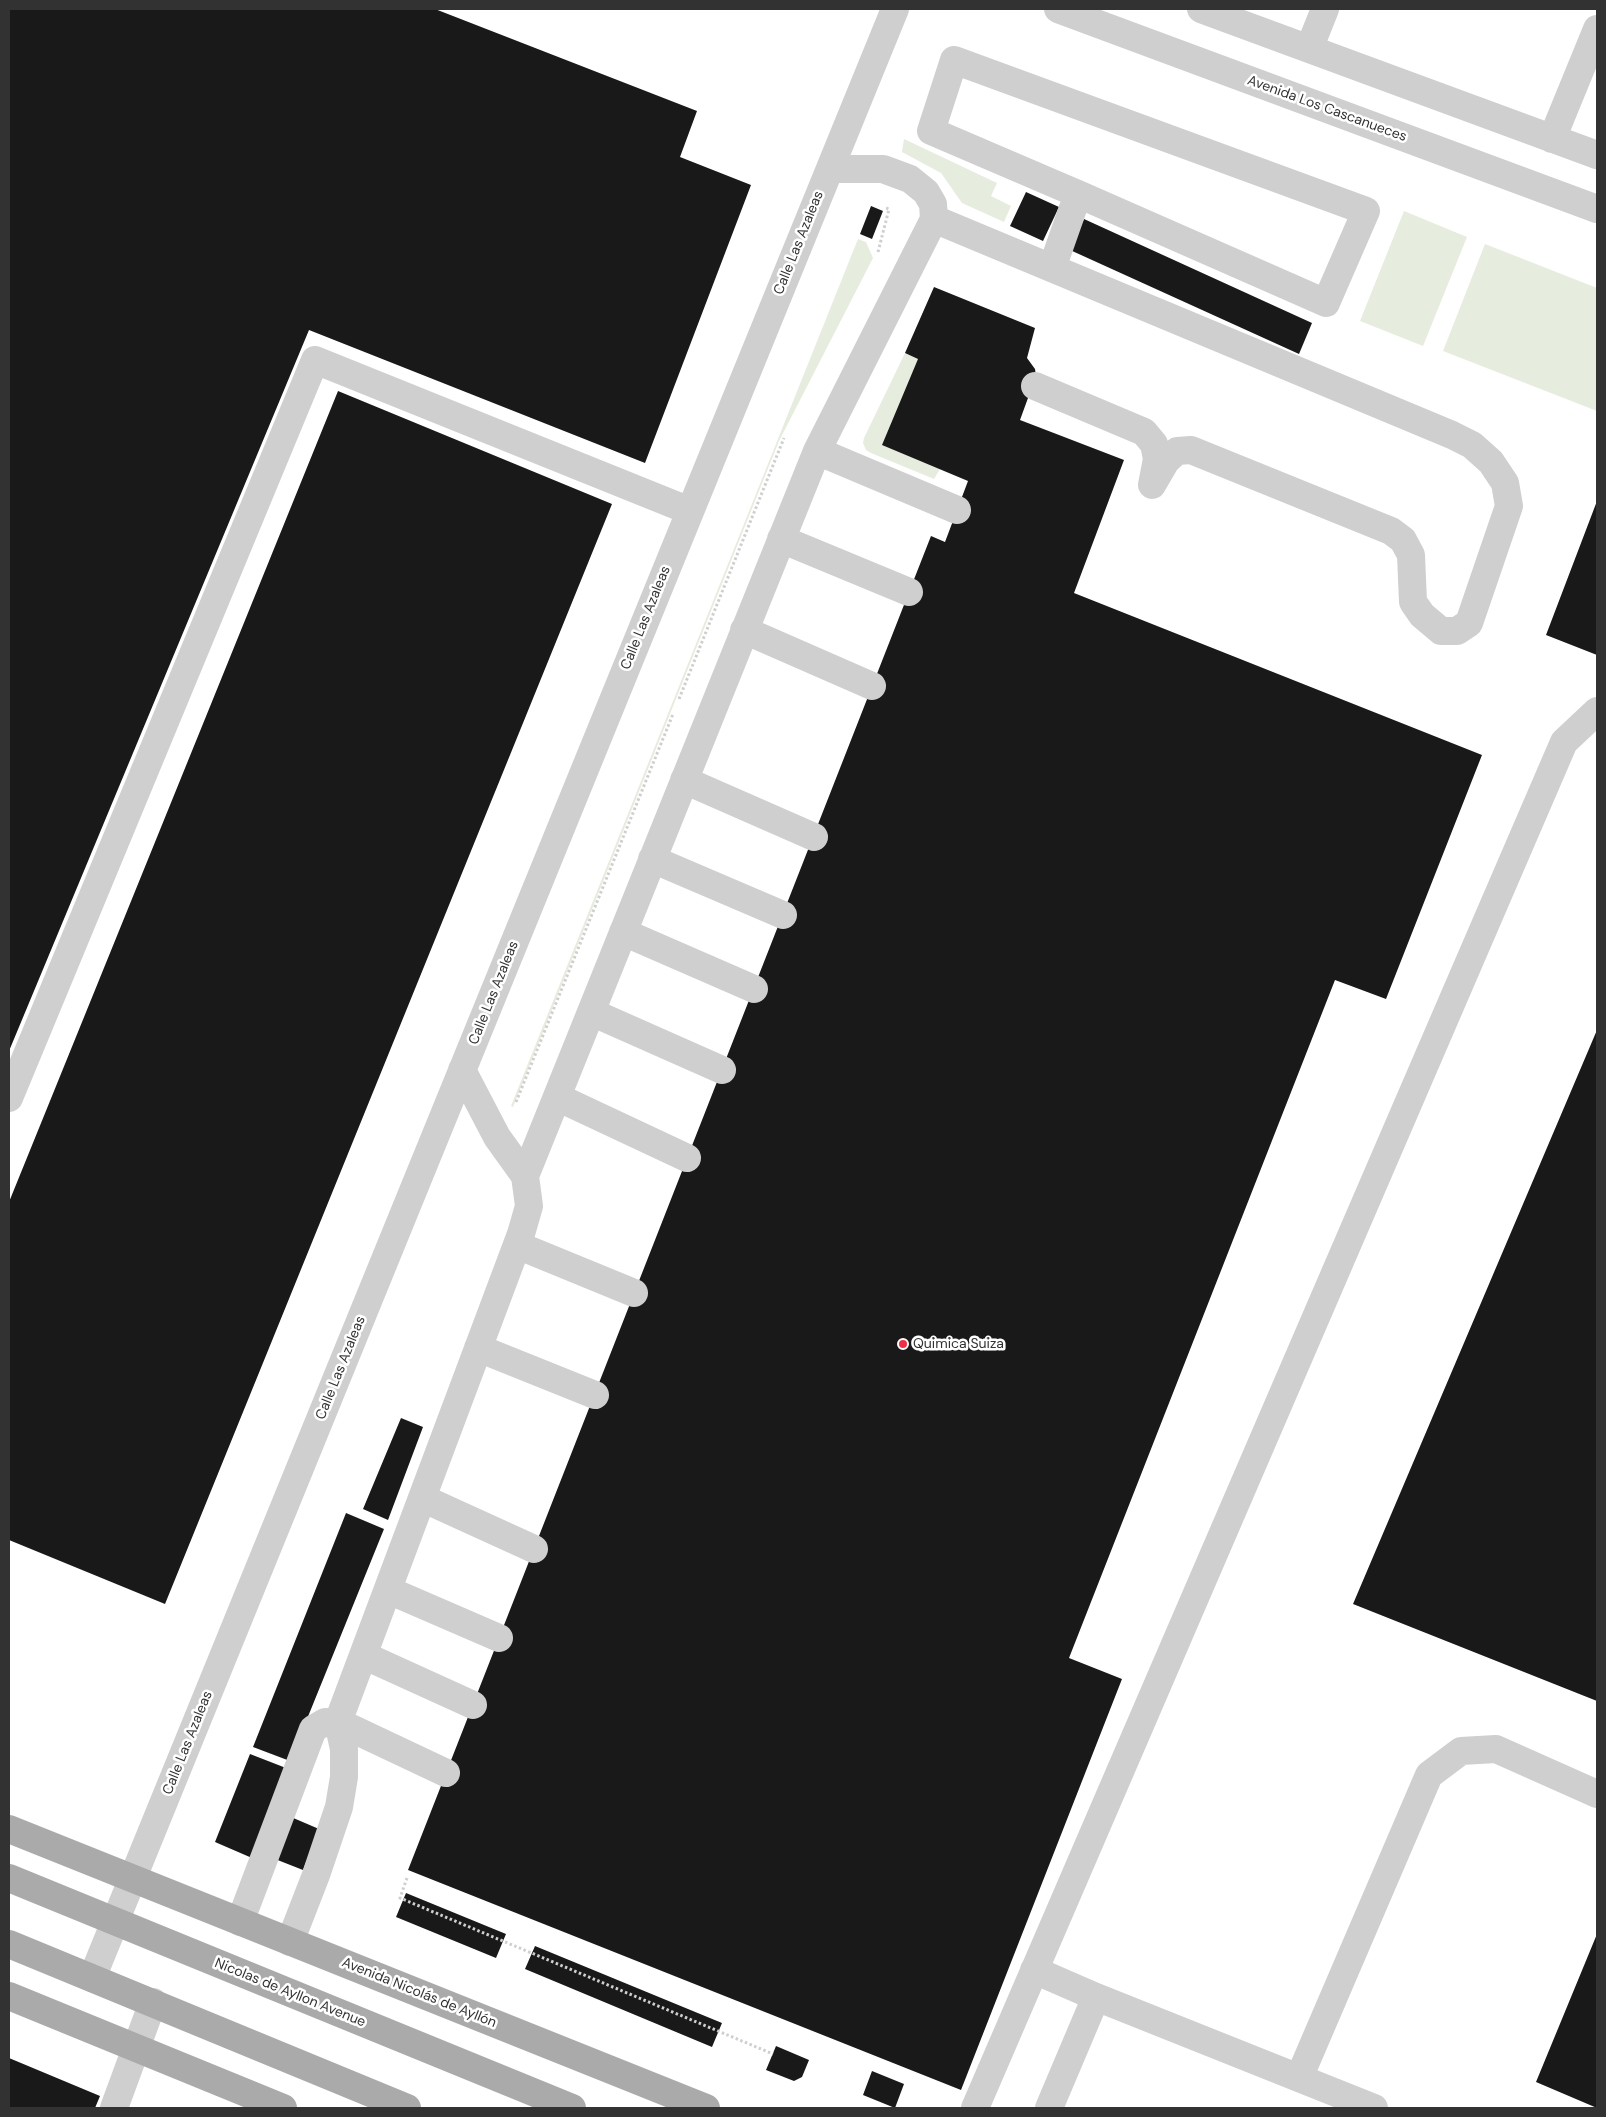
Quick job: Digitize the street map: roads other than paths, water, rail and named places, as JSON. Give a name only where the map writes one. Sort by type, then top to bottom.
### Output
[{"type":"main road","points":[[9,1829],[132,1878]]},
{"type":"main road","name":"Nicolas de Ayllon Avenue","points":[[9,1878],[572,2108]]},
{"type":"main road","name":"Avenida Nicolás de Ayllón","points":[[132,1878],[706,2108]]},
{"type":"main road","points":[[9,1944],[407,2108]]},
{"type":"main road","points":[[9,1996],[283,2108]]},
{"type":"street","name":"Calle Las Azaleas","points":[[92,1978],[895,9]]},
{"type":"street","name":"Avenida Los Cascanueces","points":[[1058,9],[1597,208]]},
{"type":"street","points":[[1201,9],[1597,156]]},
{"type":"street","points":[[1309,49],[1325,9]]},
{"type":"street","points":[[1552,139],[1597,29]]},
{"type":"street","points":[[954,60],[1366,211],[1326,303],[1078,194],[931,131],[954,60]]},
{"type":"street","points":[[525,1176],[817,451],[934,220],[933,204],[926,192],[910,179],[883,169],[830,169]]},
{"type":"street","points":[[1052,268],[1078,194]]},
{"type":"street","points":[[934,220],[1452,435],[1472,445],[1491,462],[1505,483],[1509,506],[1469,623],[1457,631],[1441,631],[1422,615],[1413,602],[1411,555],[1403,540],[1391,531],[1191,450],[1177,451],[1166,461],[1152,485],[1157,458],[1154,444],[1144,432],[1035,386]]},
{"type":"street","points":[[9,1098],[315,360],[690,511]]},
{"type":"street","points":[[817,451],[956,510]]},
{"type":"street","points":[[781,539],[909,592]]},
{"type":"street","points":[[744,630],[872,686]]},
{"type":"street","points":[[975,2108],[1564,742],[1597,711]]},
{"type":"street","points":[[684,780],[814,837]]},
{"type":"street","points":[[652,859],[783,915]]},
{"type":"street","points":[[623,932],[754,989]]},
{"type":"street","points":[[591,1012],[722,1070]]},
{"type":"street","points":[[290,1942],[340,1806],[344,1777],[344,1749],[338,1722],[517,1245],[529,1206],[525,1176],[497,1137],[462,1070]]},
{"type":"street","points":[[556,1097],[687,1158]]},
{"type":"street","points":[[517,1245],[634,1294]]},
{"type":"street","points":[[478,1348],[595,1395]]},
{"type":"street","points":[[422,1498],[534,1549]]},
{"type":"street","points":[[388,1590],[499,1638]]},
{"type":"street","points":[[364,1655],[473,1705]]},
{"type":"street","points":[[240,1922],[313,1729],[325,1722],[338,1722],[446,1773]]},
{"type":"street","points":[[1298,2078],[1430,1775],[1461,1751],[1496,1749],[1597,1794]]},
{"type":"street","points":[[1034,1970],[1096,1997],[1374,2108]]},
{"type":"street","points":[[1049,2108],[1096,1997]]},
{"type":"street","points":[[114,2108],[153,2002]]},
{"type":"place","name":"Quimica Suiza","points":[[903,1344]]}]
